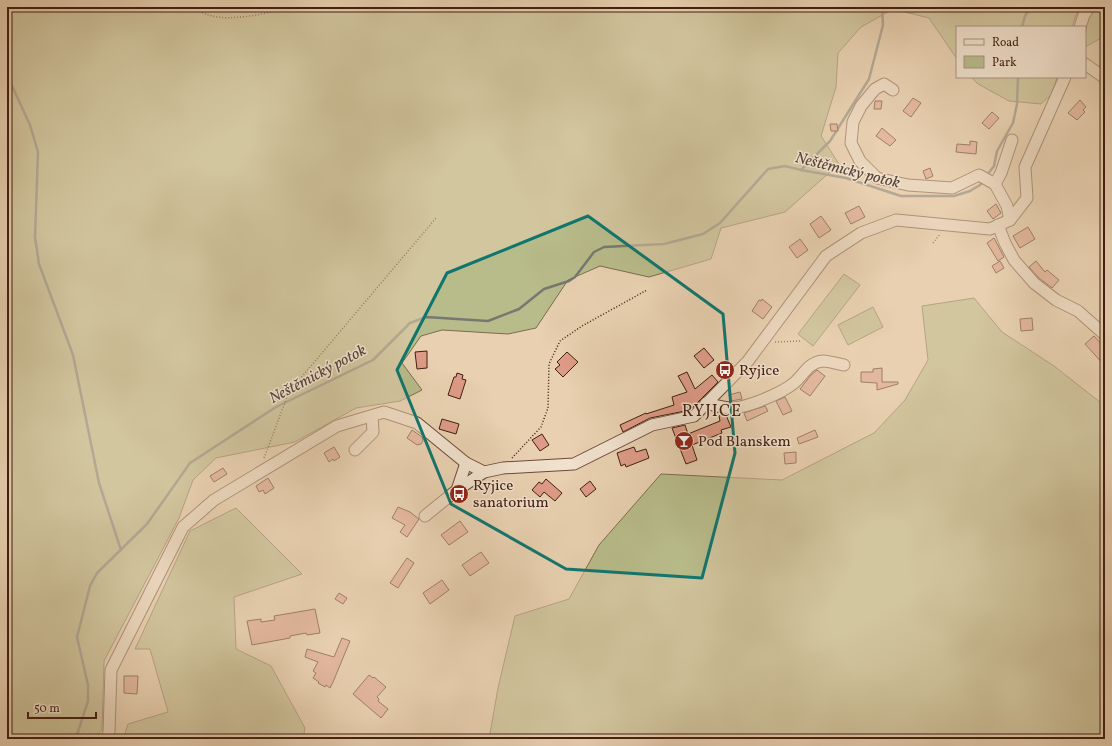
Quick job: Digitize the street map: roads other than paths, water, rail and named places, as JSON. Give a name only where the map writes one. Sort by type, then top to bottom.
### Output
[{"type":"street","points":[[1080,26],[1084,15],[1089,7]]},
{"type":"street","points":[[1086,65],[1105,78]]},
{"type":"street","points":[[425,516],[457,490],[484,472],[503,468],[574,464],[652,425],[694,416],[748,361],[826,256],[861,233],[896,220],[990,229],[1010,220],[1027,198],[1025,167],[1065,78]]},
{"type":"street","points":[[893,90],[884,84],[875,89],[861,106],[853,122],[851,143],[860,161],[877,178],[908,185],[952,188],[979,175],[992,182],[1007,206],[1010,220]]},
{"type":"street","points":[[992,182],[1001,173],[1012,140]]},
{"type":"street","points":[[998,225],[1014,260],[1034,283],[1056,300],[1078,311],[1105,335]]},
{"type":"street","points":[[706,403],[730,408],[750,404],[784,390],[795,383],[812,365],[823,362],[844,365]]},
{"type":"street","points":[[107,739],[110,732],[111,670],[183,527],[214,500],[338,426],[384,412],[417,423],[466,463],[484,472]]},
{"type":"street","points":[[354,450],[374,432],[372,416]]},
{"type":"street","points":[[457,490],[466,463]]},
{"type":"waterway","points":[[801,170],[830,141],[869,79],[883,25],[882,7]]},
{"type":"waterway","name":"Neštěmický potok","points":[[1022,26],[1025,16],[1031,7]]},
{"type":"waterway","points":[[7,75],[30,125],[38,152],[35,237],[39,264],[73,355],[99,483],[121,550]]},
{"type":"waterway","name":"Neštěmický potok","points":[[987,175],[994,166],[997,151],[1013,123],[1017,104],[1018,78]]},
{"type":"waterway","name":"Neštěmický potok","points":[[73,739],[78,732],[88,701],[88,685],[77,637],[90,586],[97,573],[147,524],[190,463],[276,407],[373,360],[410,323],[426,317],[488,321],[519,309],[544,289],[569,281],[575,277],[594,252],[604,247],[664,244],[703,234],[720,223],[768,169],[785,166],[846,178],[901,196],[954,196],[970,191],[980,185],[983,181]]},
{"type":"place","name":"Ryjice","points":[[725,370]]},
{"type":"place","name":"Pod Blanskem","points":[[684,441]]},
{"type":"place","name":"Ryjice sanatorium","points":[[459,494]]},
{"type":"district","name":"RYJICE","points":[[712,410]]}]
